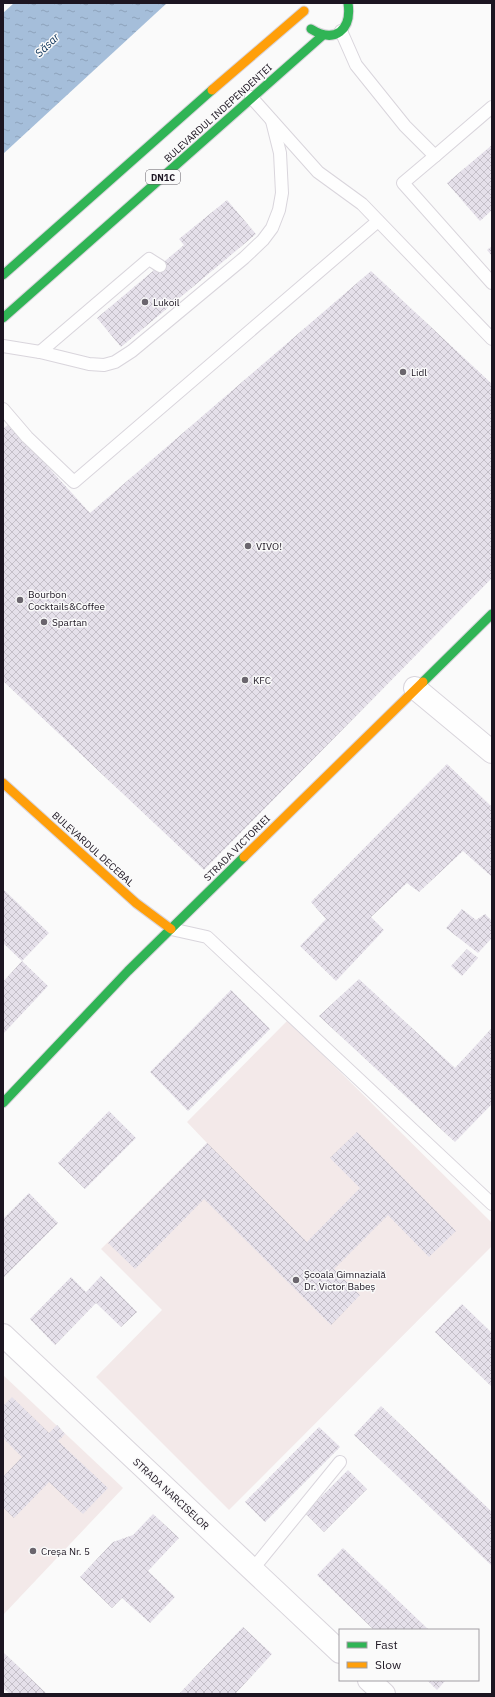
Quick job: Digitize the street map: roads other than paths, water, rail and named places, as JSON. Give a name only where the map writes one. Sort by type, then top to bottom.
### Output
[{"type":"main road","points":[[341,31],[349,22],[349,6],[358,3]]},
{"type":"main road","points":[[305,7],[306,24],[316,34],[322,36]]},
{"type":"main road","name":"BULEVARDUL INDEPENDENȚEI","points":[[3,275],[305,7]]},
{"type":"main road","name":"DN1C","points":[[322,36],[335,34],[341,31]]},
{"type":"main road","name":"BULEVARDUL INDEPENDENȚEI","points":[[3,318],[251,97],[322,36]]},
{"type":"main road","name":"STRADA VICTORIEI","points":[[3,1103],[128,971],[492,614]]},
{"type":"main road","name":"BULEVARDUL DECEBAL","points":[[3,783],[136,903],[171,929]]},
{"type":"street","points":[[415,688],[492,752]]},
{"type":"street","name":"STRADA NARCISELOR","points":[[3,1335],[339,1651]]},
{"type":"street","points":[[371,1681],[384,1694]]},
{"type":"lane","points":[[341,31],[356,65],[405,126],[435,156]]},
{"type":"lane","points":[[251,97],[318,172],[362,204],[492,339]]},
{"type":"lane","points":[[492,107],[403,183],[492,283]]},
{"type":"lane","points":[[3,346],[40,352],[89,364],[104,365],[115,362],[132,351],[199,289],[263,240],[272,228],[279,210],[282,193],[280,153],[272,121]]},
{"type":"lane","points":[[3,409],[27,437],[74,482],[378,221]]},
{"type":"lane","points":[[40,352],[149,259],[160,266]]},
{"type":"lane","points":[[171,929],[207,937],[492,1204]]},
{"type":"lane","points":[[252,1570],[340,1462]]},
{"type":"water","name":"Săsar","points":[[14,3],[167,3],[3,154],[3,13]]},
{"type":"place","name":"Lukoil","points":[[145,302]]},
{"type":"place","name":"Lidl","points":[[403,372]]},
{"type":"place","name":"VIVO!","points":[[248,546]]},
{"type":"place","name":"Bourbon Cocktails&Coffee","points":[[20,600]]},
{"type":"place","name":"Spartan","points":[[44,622]]},
{"type":"place","name":"KFC","points":[[245,680]]},
{"type":"place","name":"Școala Gimnazială Dr. Victor Babeș","points":[[296,1280]]},
{"type":"place","name":"Creșa Nr. 5","points":[[33,1551]]}]
